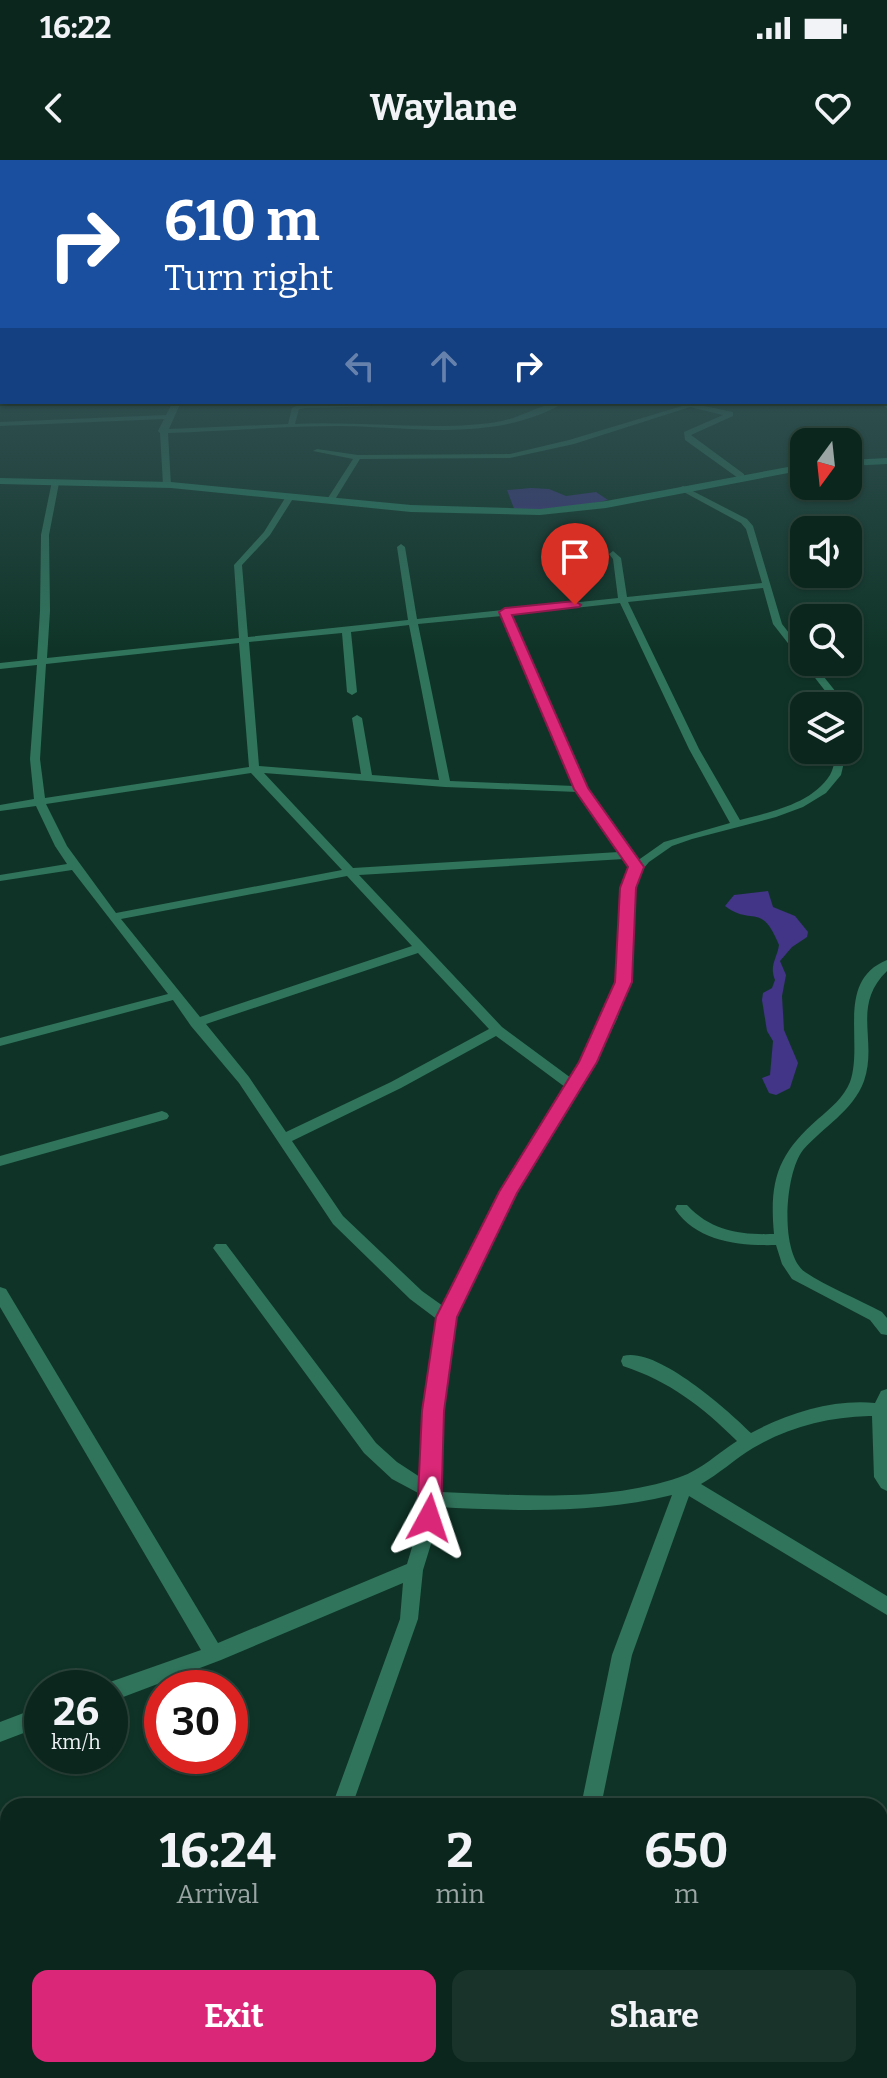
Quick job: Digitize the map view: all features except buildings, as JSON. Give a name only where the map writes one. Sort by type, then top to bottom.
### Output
[{"type":"street","points":[[167,471],[167,485]]},
{"type":"street","points":[[330,501],[349,471]]},
{"type":"street","points":[[733,471],[741,476]]},
{"type":"street","points":[[0,481],[167,485],[330,501],[537,512],[611,503],[779,471]]},
{"type":"street","points":[[55,483],[45,535],[42,662],[35,759],[40,802],[75,866],[174,996],[244,1080],[338,1220],[416,1295],[446,1317]]},
{"type":"street","points":[[683,488],[744,521],[750,528],[764,585],[778,624],[790,639]]},
{"type":"street","points":[[290,497],[267,533],[238,565],[254,769],[497,1030],[572,1086]]},
{"type":"street","points":[[401,547],[445,784]]},
{"type":"street","points":[[613,554],[619,568],[623,600],[694,749],[736,824]]},
{"type":"street","points":[[0,666],[764,585]]},
{"type":"street","points":[[345,1798],[409,1619],[414,1570],[426,1537],[432,1495],[433,1411],[446,1317],[508,1192],[608,1023],[623,982],[631,861],[581,789],[505,612]]},
{"type":"street","points":[[346,629],[352,692]]},
{"type":"street","points":[[818,676],[831,692]]},
{"type":"street","points":[[357,718],[367,779]]},
{"type":"street","points":[[113,917],[352,872],[631,861],[668,844],[798,806],[820,792],[835,777],[838,764]]},
{"type":"street","points":[[0,808],[254,769],[445,784],[581,789]]},
{"type":"street","points":[[0,878],[75,866]]},
{"type":"street","points":[[196,1023],[422,947]]},
{"type":"street","points":[[887,964],[876,973],[861,998],[856,1083],[793,1154],[786,1168],[780,1239],[788,1264],[797,1275],[876,1316],[887,1329]]},
{"type":"street","points":[[0,1042],[174,996]]},
{"type":"street","points":[[284,1139],[396,1085],[497,1030]]},
{"type":"street","points":[[0,1161],[162,1116]]},
{"type":"street","points":[[682,1209],[694,1224],[709,1231],[741,1239],[780,1239]]},
{"type":"street","points":[[221,1248],[370,1448],[391,1469],[432,1495],[488,1502],[649,1494],[685,1484],[749,1442],[795,1422],[885,1405],[883,1477],[887,1483]]},
{"type":"street","points":[[0,1293],[214,1654]]},
{"type":"street","points":[[629,1361],[650,1366],[702,1399],[749,1442]]},
{"type":"street","points":[[685,1484],[887,1606]]},
{"type":"street","points":[[593,1798],[622,1655],[685,1484]]},
{"type":"street","points":[[128,1685],[214,1654],[414,1570]]},
{"type":"street","points":[[0,1732],[24,1723]]},
{"type":"shaded area","points":[[549,489],[566,496],[596,492],[608,500],[574,507],[515,511],[507,490]]},
{"type":"shaded area","points":[[768,891],[773,907],[795,916],[808,932],[807,937],[792,947],[780,961],[786,975],[782,996],[784,1030],[798,1063],[790,1088],[776,1095],[769,1093],[762,1078],[770,1075],[773,1041],[767,1031],[762,1000],[763,993],[772,988],[775,980],[773,966],[779,945],[767,923],[725,906],[734,895]]},
{"type":"route","points":[[429,1518],[433,1411],[446,1317],[508,1192],[588,1062],[608,1023],[623,982],[628,888],[636,867],[581,789],[505,612],[575,605]]}]
